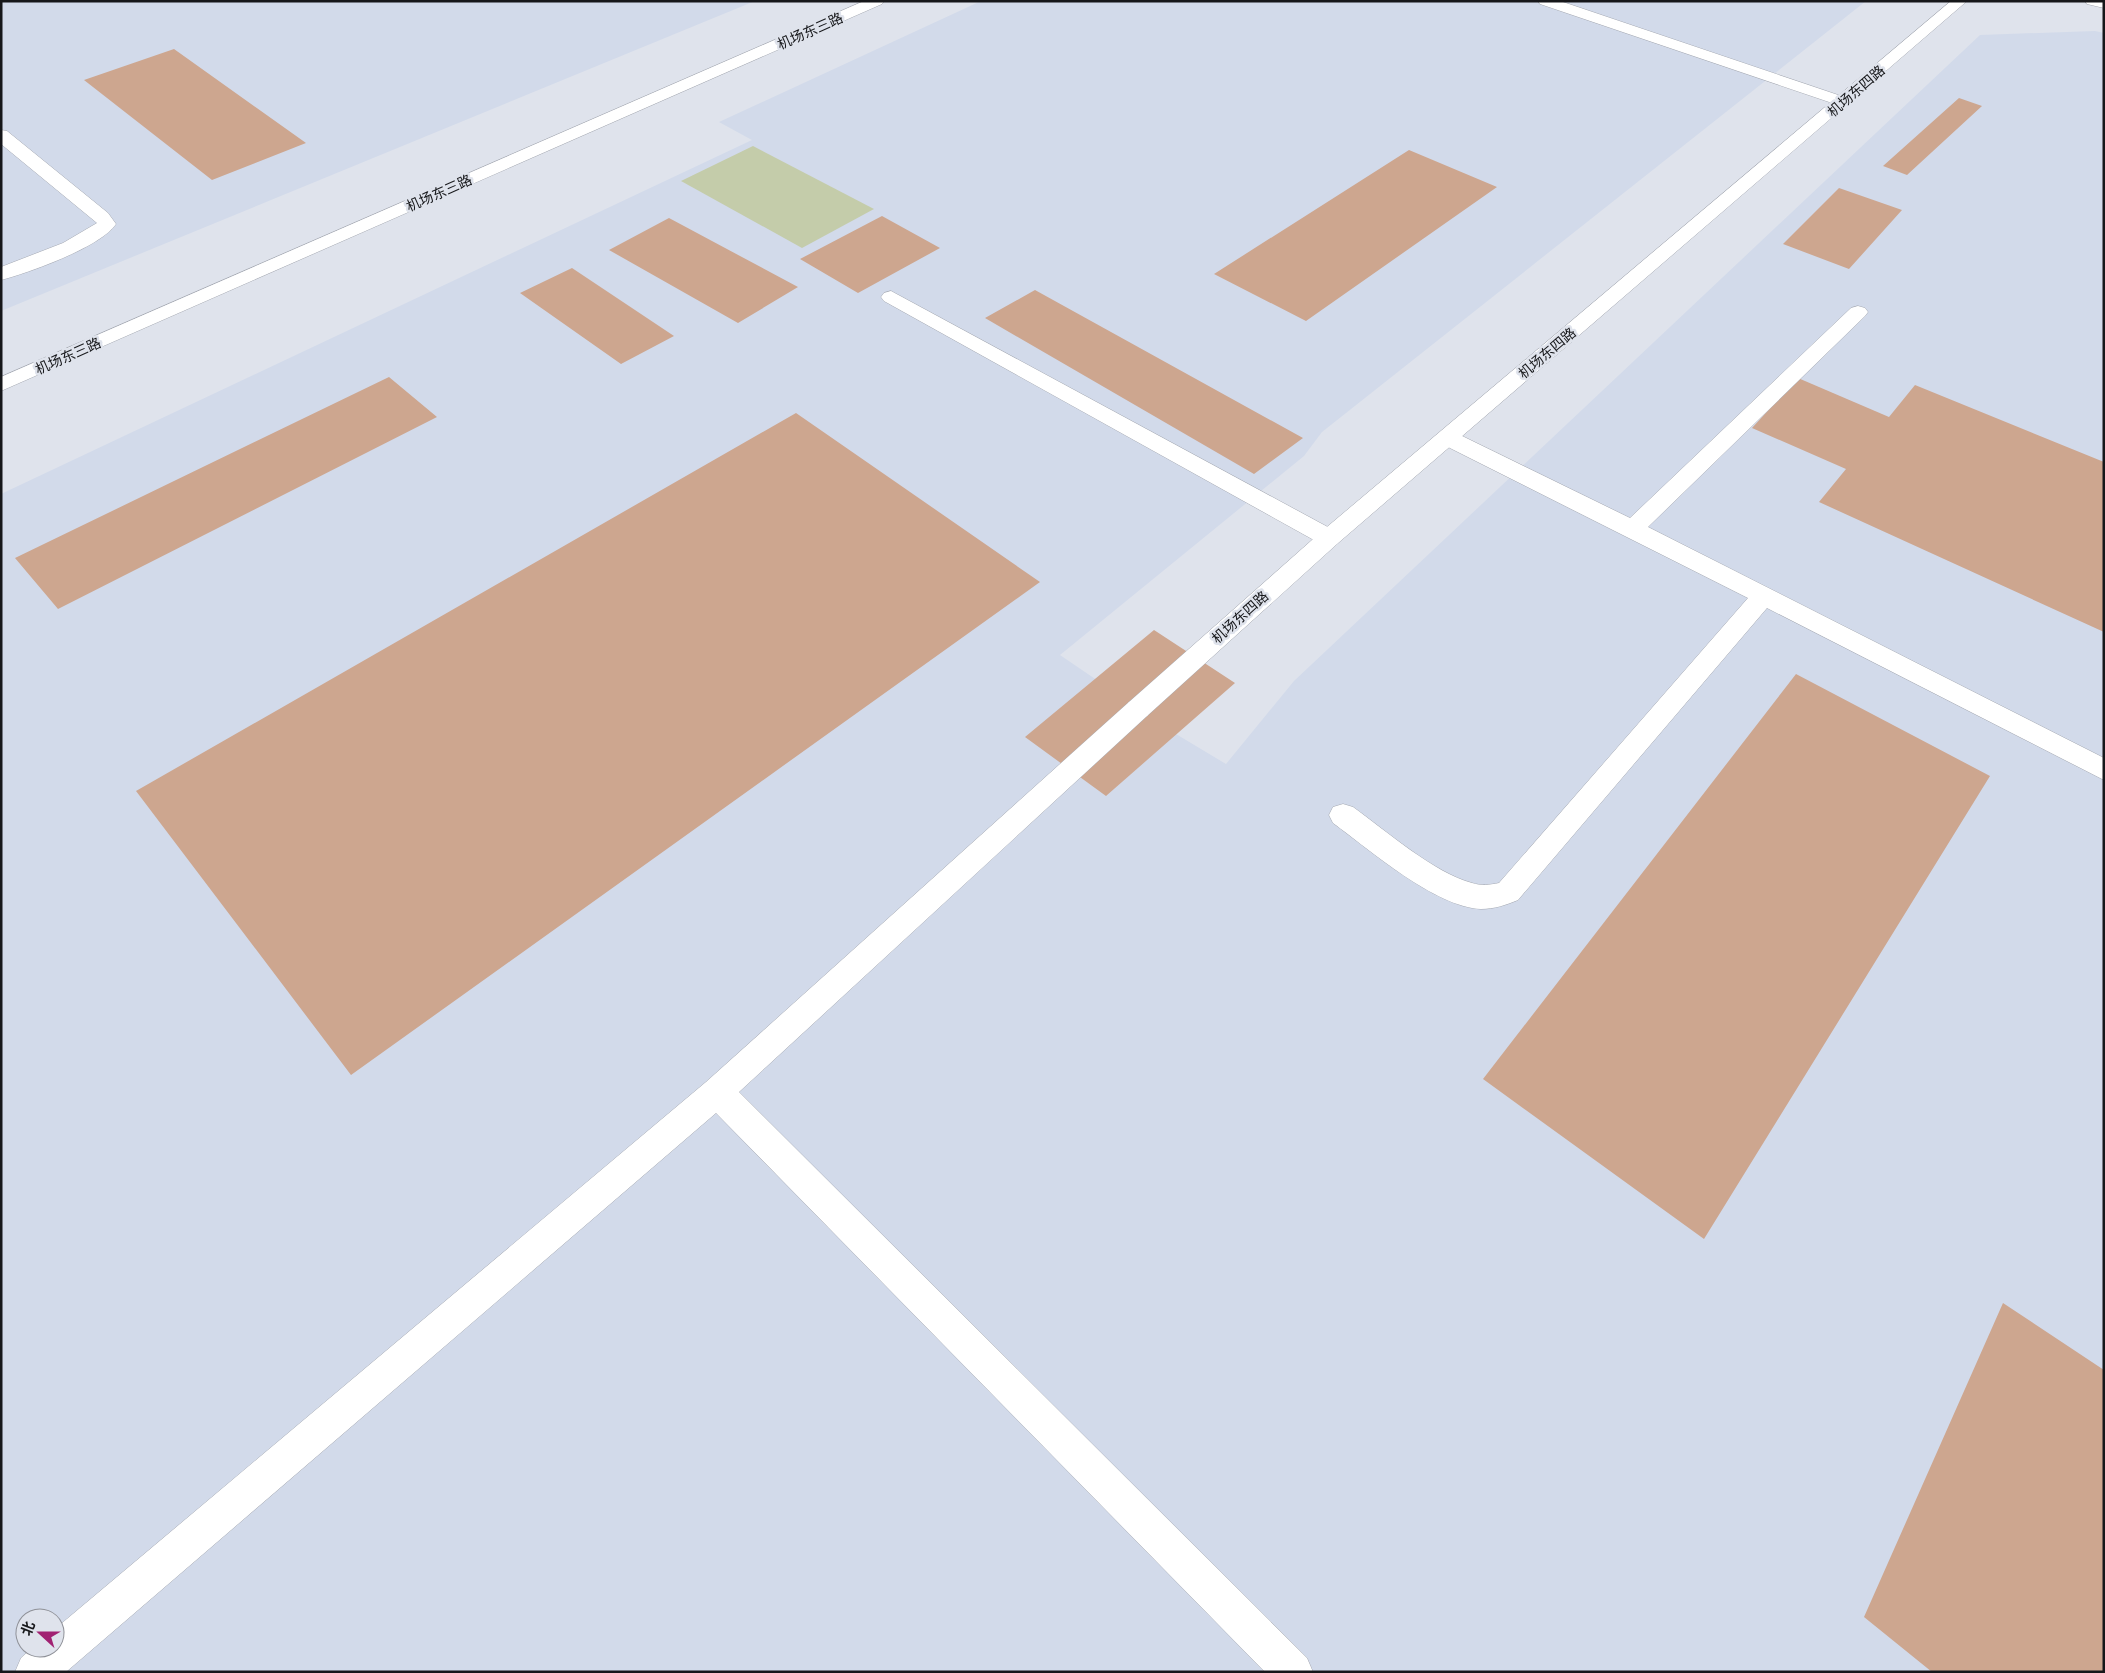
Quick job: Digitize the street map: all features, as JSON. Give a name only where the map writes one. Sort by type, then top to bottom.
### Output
[{"type":"street","name":"机场东三路","points":[[1,385],[877,1]]},
{"type":"street","points":[[1545,1],[1844,102]]},
{"type":"street","name":"机场东四路","points":[[35,1672],[717,1092],[1329,538],[1844,102],[1960,1]]},
{"type":"street","points":[[2092,1],[2104,4]]},
{"type":"street","points":[[1,135],[102,217],[107,224],[96,233],[71,245],[1,274]]},
{"type":"street","points":[[891,297],[1329,538]]},
{"type":"street","points":[[1633,529],[1858,312]]},
{"type":"street","points":[[1448,438],[1633,529],[2104,770]]},
{"type":"street","points":[[1342,815],[1442,883],[1472,896],[1491,897],[1508,892],[1763,596]]},
{"type":"street","points":[[717,1092],[1293,1672]]},
{"type":"shaded area","points":[[1,1],[755,1],[1,311]]},
{"type":"shaded area","points":[[981,1],[1866,1],[1322,432],[1304,456],[1060,655],[1176,734],[1226,764],[1294,681],[1980,35],[2095,31],[2104,33],[2104,1672],[1,1672],[1,494],[752,140],[719,122]]},
{"type":"green space","points":[[753,146],[874,209],[802,248],[681,181]]},
{"type":"building","points":[[174,49],[306,143],[212,180],[84,80]]},
{"type":"building","points":[[1959,98],[1982,106],[1907,175],[1883,166]]},
{"type":"building","points":[[1409,150],[1497,187],[1306,321],[1214,274]]},
{"type":"building","points":[[1839,188],[1902,210],[1849,269],[1783,244]]},
{"type":"building","points":[[882,216],[940,248],[858,293],[800,259]]},
{"type":"building","points":[[669,218],[798,287],[738,323],[609,250]]},
{"type":"building","points":[[572,268],[674,336],[621,364],[520,293]]},
{"type":"building","points":[[1035,290],[1303,438],[1254,474],[985,318]]},
{"type":"building","points":[[389,377],[437,417],[58,609],[15,558]]},
{"type":"building","points":[[1798,378],[1889,417],[1915,385],[2104,462],[2104,632],[1819,502],[1846,469],[1752,428]]},
{"type":"building","points":[[796,413],[1040,582],[351,1075],[136,791]]},
{"type":"building","points":[[1154,630],[1235,683],[1106,796],[1025,737]]},
{"type":"building","points":[[1796,674],[1990,776],[1704,1239],[1483,1079]]},
{"type":"building","points":[[2003,1303],[2104,1370],[2104,1672],[1932,1672],[1864,1617]]}]
